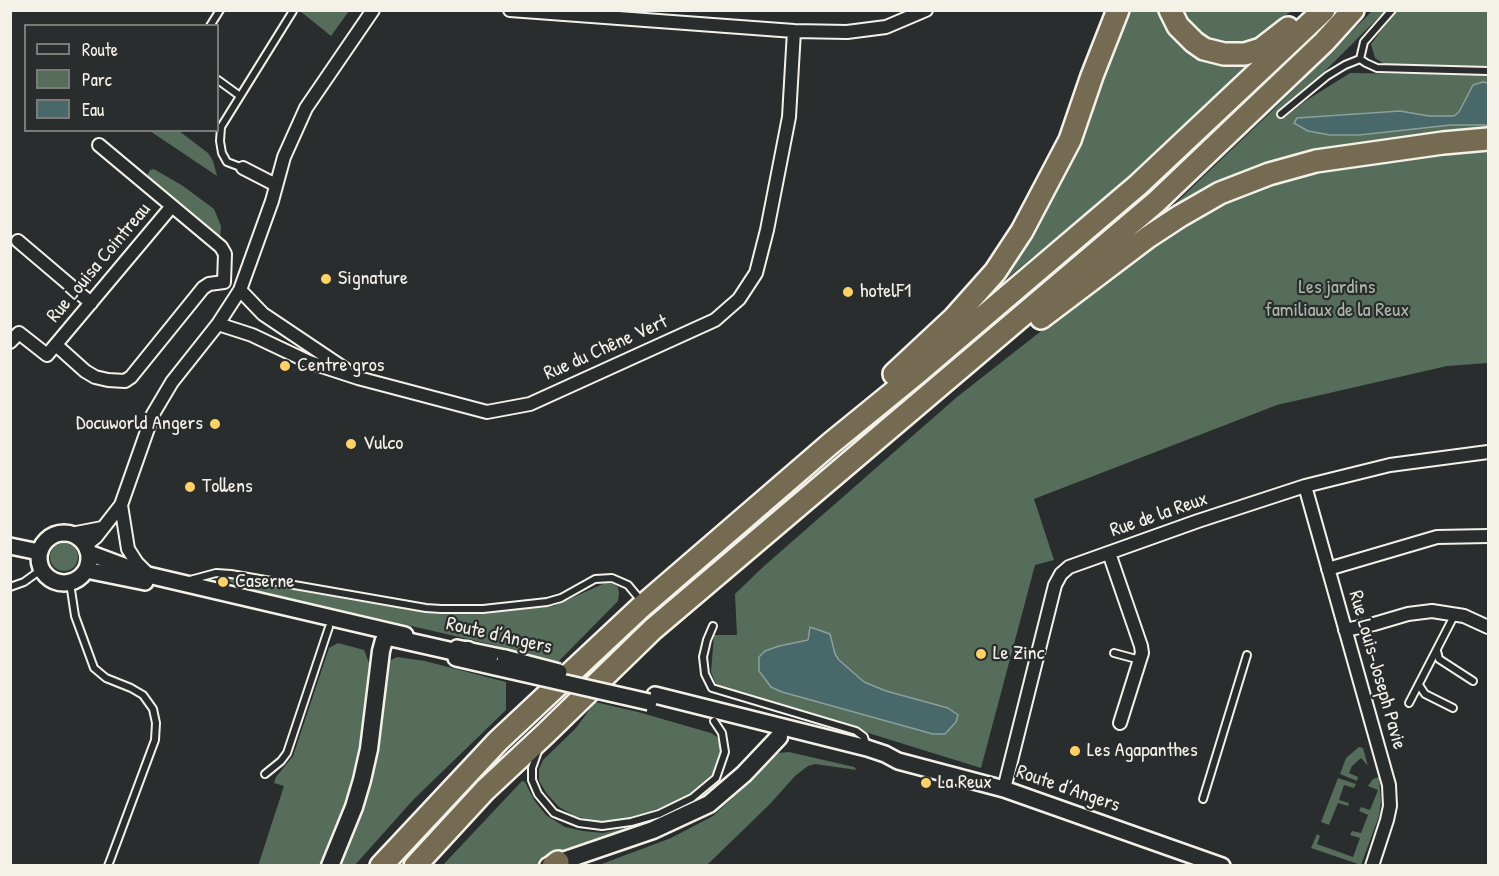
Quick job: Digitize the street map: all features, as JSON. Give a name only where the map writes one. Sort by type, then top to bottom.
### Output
[{"type":"highway","points":[[830,444],[851,411],[954,318],[994,272],[1022,231],[1070,140],[1118,10]]},
{"type":"highway","points":[[1170,10],[1178,26],[1194,42],[1214,52],[1235,55],[1261,49],[1294,23],[1322,12]]},
{"type":"highway","points":[[415,866],[485,789],[653,629],[1156,202],[1324,42],[1353,10]]},
{"type":"highway","points":[[381,866],[498,741],[644,604],[1138,185],[1322,12]]},
{"type":"highway","points":[[982,350],[1024,331],[1148,237],[1220,194],[1269,174],[1316,160],[1443,142],[1488,139]]},
{"type":"main road","points":[[330,866],[354,807],[362,780],[369,749],[384,640],[388,637],[451,651],[468,650]]},
{"type":"main road","points":[[553,864],[653,830],[709,804],[744,774],[779,737]]},
{"type":"street","points":[[87,549],[121,505],[153,414],[172,382],[218,324],[276,185],[284,157],[306,108],[373,10]]},
{"type":"street","points":[[510,10],[794,32],[873,30],[902,22],[926,10]]},
{"type":"street","name":"Rue du Chêne Vert","points":[[218,324],[252,335],[309,362],[358,378],[487,412],[530,404],[715,320],[740,299],[756,273],[767,230],[789,117],[794,32]]},
{"type":"street","points":[[99,145],[221,247],[225,254],[233,288],[263,314],[358,378]]},
{"type":"street","points":[[243,168],[276,185]]},
{"type":"street","name":"Rue Louisa Cointreau","points":[[10,342],[19,333],[47,355],[172,207]]},
{"type":"street","points":[[18,242],[91,303]]},
{"type":"street","name":"Rue Louisa Cointreau","points":[[56,345],[95,377],[125,381],[131,377],[203,288],[209,284],[233,288]]},
{"type":"street","name":"Rue de la Reux","points":[[1004,789],[1055,585],[1061,574],[1069,567],[1305,486],[1390,465],[1488,452]]},
{"type":"street","name":"Rue Louis-Joseph Pavie","points":[[1305,486],[1389,785],[1390,806],[1372,866]]},
{"type":"street","points":[[121,505],[128,549],[148,575]]},
{"type":"street","points":[[71,534],[80,538],[87,549],[86,570],[78,579],[70,583],[55,582],[47,577],[38,561],[39,552],[45,541],[55,534],[71,534],[102,528]]},
{"type":"street","points":[[1328,569],[1437,537],[1488,536]]},
{"type":"street","points":[[10,546],[39,552]]},
{"type":"street","name":"Route d’Angers","points":[[87,549],[180,586]]},
{"type":"street","points":[[1109,553],[1142,646],[1141,660],[1120,723]]},
{"type":"street","name":"Route d’Angers","points":[[86,570],[180,586],[302,615],[468,650],[500,663]]},
{"type":"street","points":[[1345,630],[1408,614],[1432,611],[1473,619],[1488,627]]},
{"type":"street","name":"Route d’Angers","points":[[302,615],[329,627],[384,640],[500,663],[867,748],[898,761]]},
{"type":"street","name":"Route d’Angers","points":[[652,699],[714,721],[866,758],[898,761],[1004,789],[1222,866]]},
{"type":"lane","points":[[211,24],[220,10]]},
{"type":"lane","points":[[1360,59],[1364,42],[1392,10]]},
{"type":"lane","points":[[243,168],[228,162],[222,153],[221,127],[293,11]]},
{"type":"lane","points":[[1360,59],[1377,68],[1488,71]]},
{"type":"lane","points":[[1281,114],[1327,76],[1345,64],[1360,59]]},
{"type":"lane","points":[[219,81],[240,96]]},
{"type":"lane","points":[[10,587],[24,582],[42,569]]},
{"type":"lane","points":[[180,586],[204,575],[231,574],[441,609],[492,608],[547,602],[561,598],[595,579],[612,578],[628,585],[644,604]]},
{"type":"lane","points":[[70,583],[75,616],[94,668],[106,678],[143,695],[153,709],[156,723],[154,740],[108,866]]},
{"type":"lane","points":[[1409,703],[1455,614]]},
{"type":"lane","points":[[712,626],[703,657],[705,674],[712,688],[856,731],[864,737],[867,748]]},
{"type":"lane","points":[[265,774],[281,761],[286,753],[329,627]]},
{"type":"lane","points":[[1437,650],[1439,659],[1473,681]]},
{"type":"lane","points":[[1114,653],[1141,660]]},
{"type":"lane","points":[[1203,799],[1247,655]]},
{"type":"lane","points":[[1419,685],[1425,694],[1453,708]]},
{"type":"lane","points":[[545,734],[532,768],[532,780],[538,794],[554,813],[565,819],[602,826],[632,822],[659,814],[692,798],[706,788],[716,778],[725,753],[722,733],[714,721]]},
{"type":"green space","points":[[300,11],[349,11],[331,36]]},
{"type":"green space","points":[[1125,11],[1162,11],[1173,34],[1252,61],[1252,63],[1120,185],[993,288]]},
{"type":"green space","points":[[1181,11],[1291,11],[1277,24],[1253,39],[1235,44],[1212,41],[1199,33]]},
{"type":"green space","points":[[1372,11],[1385,11],[1278,115],[1285,117],[1350,73],[1488,75],[1488,133],[1415,140],[1159,219],[1274,109]]},
{"type":"green space","points":[[1396,11],[1488,11],[1488,67],[1386,65],[1375,58],[1371,44]]},
{"type":"green space","points":[[151,132],[180,132],[208,153],[217,176]]},
{"type":"green space","name":"Les jardins familiaux de la Reux","points":[[1488,149],[1488,363],[1447,366],[1277,405],[1034,499],[1054,560],[1035,565],[981,768],[717,686],[711,672],[714,635],[737,635],[735,594],[957,397],[1119,270],[1219,204],[1303,173]]},
{"type":"green space","points":[[154,169],[183,186],[214,209],[221,226],[220,239],[148,179],[150,170]]},
{"type":"green space","points":[[64,543],[74,547],[78,557],[74,567],[64,571],[54,567],[50,557],[54,547]]},
{"type":"green space","points":[[225,578],[440,613],[493,612],[554,606],[605,583],[618,587],[619,593],[618,601],[557,663],[494,645],[237,586]]},
{"type":"green space","points":[[338,643],[364,650],[369,663],[360,747],[339,826],[322,865],[258,866],[284,786],[274,783],[276,777],[293,756],[329,648]]},
{"type":"green space","points":[[397,657],[425,661],[506,682],[506,710],[413,800],[355,865],[335,866],[386,665]]},
{"type":"green space","points":[[595,702],[638,712],[711,733],[717,737],[721,750],[717,766],[707,783],[678,801],[639,816],[611,821],[595,821],[575,816],[559,807],[539,781],[539,769],[543,760],[576,728]]},
{"type":"green space","points":[[1359,747],[1363,748],[1368,766],[1361,758],[1352,766],[1349,773],[1358,777],[1357,781],[1340,774],[1346,758]]},
{"type":"green space","points":[[789,752],[854,767],[857,770],[815,764],[808,766],[795,776],[770,804],[707,865],[599,865],[671,838],[713,816],[778,753]]},
{"type":"green space","points":[[1379,777],[1381,801],[1379,816],[1361,865],[1311,848],[1317,834],[1320,836],[1317,844],[1353,857],[1360,838],[1350,835],[1352,831],[1361,833],[1368,815],[1359,811],[1361,807],[1370,810],[1378,790],[1368,786],[1373,779]]},
{"type":"green space","points":[[1338,778],[1356,784],[1354,788],[1344,785],[1339,800],[1349,803],[1348,806],[1338,803],[1329,825],[1321,822]]},
{"type":"green space","points":[[522,781],[525,782],[534,800],[546,815],[565,827],[603,833],[668,819],[538,865],[442,866]]},
{"type":"water","points":[[1488,83],[1488,125],[1451,125],[1359,135],[1330,135],[1308,131],[1294,123],[1297,118],[1400,111],[1429,116],[1454,116],[1459,112],[1473,85]]},
{"type":"water","points":[[810,627],[830,634],[835,654],[839,660],[864,682],[886,691],[948,708],[958,715],[956,722],[945,734],[933,734],[771,687],[759,671],[759,657],[765,651],[779,646],[808,640]]},
{"type":"place","name":"Signature","points":[[326,279]]},
{"type":"place","name":"hotelF1","points":[[848,292]]},
{"type":"place","name":"Centre gros","points":[[285,366]]},
{"type":"place","name":"Docuworld Angers","points":[[215,424]]},
{"type":"place","name":"Vulco","points":[[351,444]]},
{"type":"place","name":"Tollens","points":[[190,487]]},
{"type":"place","name":"Caserne","points":[[223,582]]},
{"type":"place","name":"Le Zinc","points":[[981,654]]},
{"type":"place","name":"Les Agapanthes","points":[[1075,751]]},
{"type":"place","name":"La Reux","points":[[926,783]]}]
